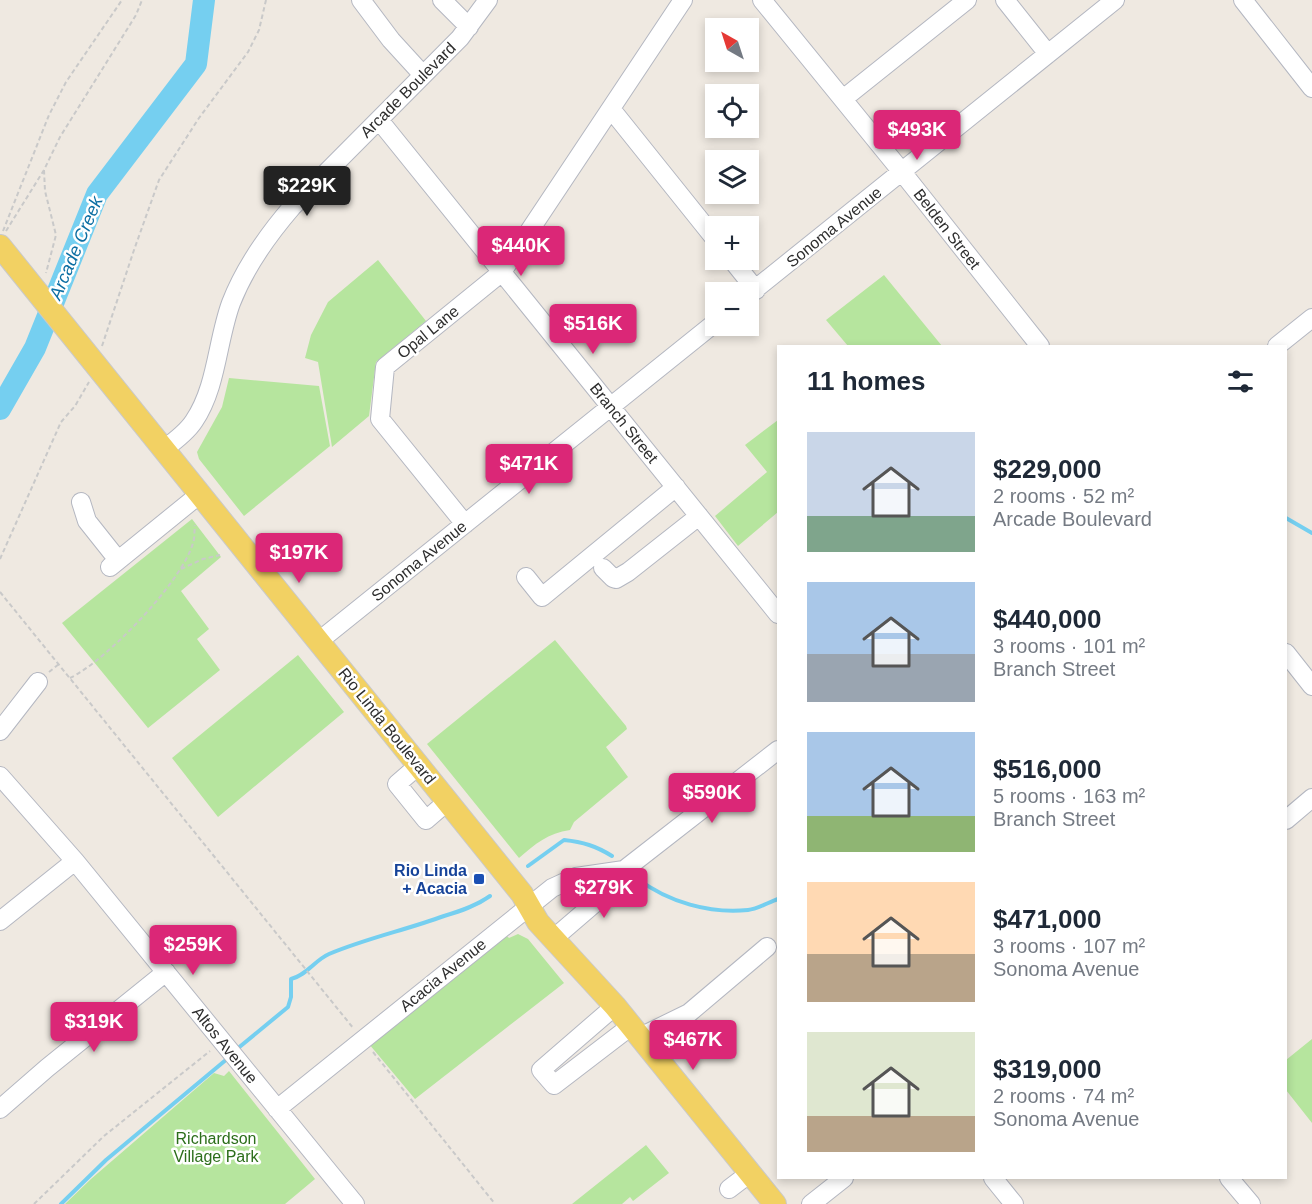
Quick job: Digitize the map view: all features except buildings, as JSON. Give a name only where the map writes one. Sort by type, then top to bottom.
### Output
[{"type":"main road","name":"Rio Linda Boulevard","points":[[6,246],[97,367],[522,894],[538,921],[615,1006],[775,1204]]},
{"type":"street","points":[[361,0],[391,40],[423,75]]},
{"type":"street","points":[[442,0],[469,27]]},
{"type":"street","name":"Arcade Boulevard","points":[[164,449],[193,423],[205,402],[223,328],[232,302],[255,255],[273,230],[292,207],[469,27],[488,0]]},
{"type":"street","name":"Opal Lane","points":[[465,524],[380,419],[385,367],[502,272],[683,0]]},
{"type":"street","name":"Belden Street","points":[[762,0],[1040,345]]},
{"type":"street","points":[[843,99],[967,0]]},
{"type":"street","points":[[1005,0],[1048,54]]},
{"type":"street","name":"Sonoma Avenue","points":[[759,286],[1115,0]]},
{"type":"street","points":[[1243,0],[1312,88]]},
{"type":"street","points":[[611,109],[705,226]]},
{"type":"street","name":"Branch Street","points":[[379,120],[777,613]]},
{"type":"street","points":[[1278,345],[1312,318]]},
{"type":"street","name":"Sonoma Avenue","points":[[319,641],[705,331]]},
{"type":"street","points":[[526,577],[542,597],[676,487]]},
{"type":"street","points":[[81,502],[87,521],[114,564],[200,494]]},
{"type":"street","points":[[603,568],[616,579],[699,516]]},
{"type":"street","points":[[1287,654],[1312,686]]},
{"type":"street","points":[[0,731],[38,682]]},
{"type":"street","name":"Acacia Avenue","points":[[553,939],[610,890],[624,870],[777,751]]},
{"type":"street","name":"Altos Avenue","points":[[0,776],[75,861],[355,1204]]},
{"type":"street","points":[[1287,819],[1312,798]]},
{"type":"street","points":[[0,921],[75,861]]},
{"type":"street","name":"Acacia Avenue","points":[[277,1109],[552,888],[576,877],[624,870]]},
{"type":"street","points":[[615,1006],[541,1070],[554,1085],[635,1032],[688,1013],[767,947]]},
{"type":"street","points":[[0,1109],[46,1068],[166,972]]},
{"type":"street","points":[[729,1189],[750,1173]]},
{"type":"street","points":[[811,1204],[843,1179]]},
{"type":"street","points":[[994,1179],[1014,1204]]},
{"type":"street","points":[[1230,1179],[1251,1204]]},
{"type":"path","points":[[0,239],[33,154],[66,82],[122,0]]},
{"type":"path","points":[[6,246],[60,137],[118,45],[142,0]]},
{"type":"path","points":[[0,559],[61,422],[75,406],[97,367],[159,180],[199,118],[248,52],[259,30],[266,0]]},
{"type":"path","points":[[44,170],[45,191],[56,235],[46,273]]},
{"type":"path","points":[[69,678],[84,671],[132,629],[181,569],[193,543],[195,525]]},
{"type":"path","points":[[181,569],[203,559],[220,555]]},
{"type":"path","points":[[0,592],[353,1028]]},
{"type":"path","points":[[34,1204],[104,1136],[222,1041]]},
{"type":"path","points":[[368,1047],[495,1204]]},
{"type":"green space","points":[[378,260],[426,321],[376,362],[369,416],[332,447],[318,362],[305,358],[311,335],[328,302]]},
{"type":"green space","points":[[884,275],[941,345],[847,345],[826,320]]},
{"type":"green space","points":[[229,378],[319,386],[330,446],[244,516],[199,459],[197,452],[222,407]]},
{"type":"green space","points":[[777,421],[777,513],[738,546],[715,516],[767,472],[745,445]]},
{"type":"green space","points":[[192,519],[221,557],[181,591],[209,629],[197,639],[220,670],[148,728],[62,623]]},
{"type":"green space","points":[[555,640],[626,726],[627,729],[606,747],[628,777],[574,822],[570,830],[548,836],[519,858],[427,744]]},
{"type":"green space","points":[[298,655],[344,712],[218,817],[172,758]]},
{"type":"green space","points":[[518,934],[528,939],[564,983],[415,1099],[369,1044],[506,935],[509,938]]},
{"type":"green space","points":[[1312,1039],[1312,1123],[1287,1091],[1287,1059]]},
{"type":"green space","name":"Richardson Village Park","points":[[229,1071],[315,1179],[285,1204],[65,1204],[214,1073],[224,1076]]},
{"type":"green space","points":[[646,1145],[669,1173],[633,1201],[630,1197],[622,1204],[572,1204]]},
{"type":"waterway","name":"Arcade Creek","points":[[0,409],[35,348],[97,194],[196,64],[204,0]]},
{"type":"waterway","points":[[1287,519],[1312,533]]},
{"type":"waterway","points":[[528,866],[564,840],[589,845],[612,856]]},
{"type":"waterway","points":[[638,879],[662,894],[704,908],[748,910],[777,899]]},
{"type":"waterway","points":[[237,1049],[288,1007],[291,997],[291,979],[302,974],[324,957],[358,943],[462,910],[490,896]]},
{"type":"waterway","points":[[61,1204],[106,1160],[227,1059]]},
{"type":"place","name":"Rio Linda + Acacia","points":[[479,879]]}]
